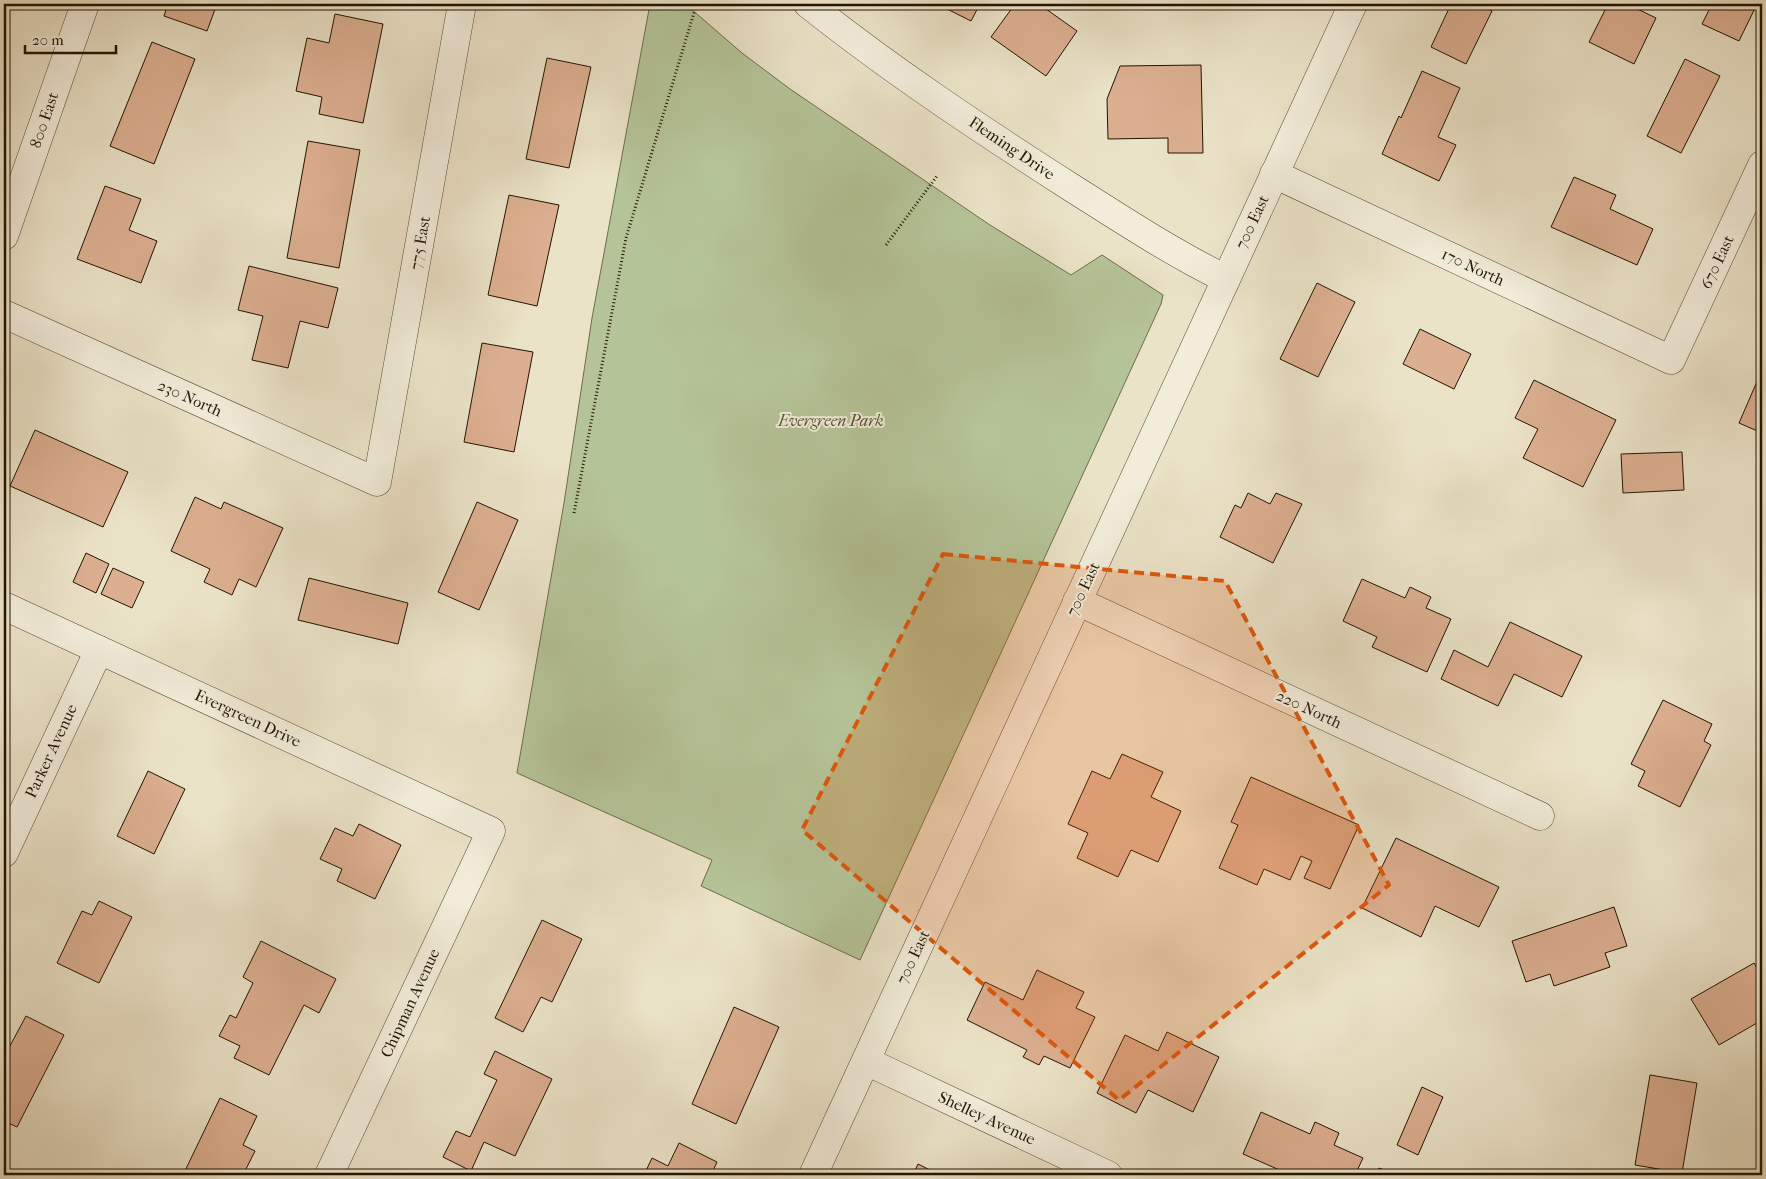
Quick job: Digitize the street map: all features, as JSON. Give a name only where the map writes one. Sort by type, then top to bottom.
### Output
[{"type":"street","name":"800 East","points":[[4,236],[85,4]]},
{"type":"street","name":"775 East","points":[[377,482],[462,4]]},
{"type":"street","name":"Fleming Drive","points":[[808,4],[865,49],[1043,169],[1190,262],[1226,280]]},
{"type":"street","name":"700 East","points":[[813,1175],[1353,4]]},
{"type":"street","name":"670 East","points":[[1671,360],[1762,165]]},
{"type":"street","name":"170 North","points":[[1274,174],[1671,360]]},
{"type":"street","name":"230 North","points":[[4,314],[377,482]]},
{"type":"street","name":"220 North","points":[[1078,601],[1540,816]]},
{"type":"street","name":"Evergreen Drive","points":[[4,606],[491,830]]},
{"type":"street","name":"Parker Avenue","points":[[4,853],[99,650]]},
{"type":"street","name":"Chipman Avenue","points":[[329,1175],[491,830]]},
{"type":"street","name":"Shelley Avenue","points":[[866,1061],[1108,1175]]},
{"type":"path","points":[[574,514],[626,238],[696,6]]},
{"type":"path","points":[[886,245],[936,176]]},
{"type":"highlighted area","points":[[943,554],[1225,581],[1389,885],[1119,1100],[802,830]]},
{"type":"green space","name":"Evergreen Park","points":[[650,4],[691,4],[690,8],[742,53],[790,89],[990,225],[1071,275],[1102,255],[1163,295],[1161,304],[860,960],[701,886],[712,860],[517,773],[564,503],[592,318]]},
{"type":"building","points":[[168,4],[217,4],[207,31],[164,16]]},
{"type":"building","points":[[937,4],[980,4],[971,21]]},
{"type":"building","points":[[1015,4],[1039,4],[1077,31],[1046,76],[991,37]]},
{"type":"building","points":[[1451,4],[1477,4],[1492,11],[1466,64],[1431,47]]},
{"type":"building","points":[[1608,4],[1627,4],[1656,18],[1634,64],[1589,42]]},
{"type":"building","points":[[1712,4],[1757,4],[1739,41],[1702,24]]},
{"type":"building","points":[[335,14],[383,24],[363,123],[319,114],[322,97],[296,91],[307,38],[329,43]]},
{"type":"building","points":[[152,42],[195,59],[154,164],[110,146]]},
{"type":"building","points":[[547,58],[591,67],[569,168],[526,159]]},
{"type":"building","points":[[1685,59],[1720,76],[1681,153],[1647,136]]},
{"type":"building","points":[[1201,65],[1203,153],[1168,153],[1168,138],[1108,139],[1107,99],[1120,66]]},
{"type":"building","points":[[1422,71],[1460,88],[1438,137],[1456,145],[1439,181],[1382,154]]},
{"type":"building","points":[[308,141],[360,150],[339,268],[287,258]]},
{"type":"building","points":[[1574,177],[1616,195],[1610,209],[1653,229],[1637,265],[1551,227]]},
{"type":"building","points":[[105,186],[141,199],[129,230],[157,241],[141,283],[77,259]]},
{"type":"building","points":[[509,195],[559,205],[537,306],[488,295]]},
{"type":"building","points":[[249,266],[338,288],[328,328],[300,321],[288,368],[252,360],[263,316],[238,310]]},
{"type":"building","points":[[1317,283],[1355,302],[1318,377],[1280,359]]},
{"type":"building","points":[[1420,329],[1471,354],[1454,389],[1403,364]]},
{"type":"building","points":[[482,343],[533,352],[514,452],[464,442]]},
{"type":"building","points":[[1762,370],[1762,433],[1739,423]]},
{"type":"building","points":[[1534,380],[1616,420],[1583,487],[1523,458],[1538,429],[1515,418]]},
{"type":"building","points":[[35,430],[128,472],[103,527],[10,486]]},
{"type":"building","points":[[1682,452],[1684,490],[1623,493],[1621,454]]},
{"type":"building","points":[[1248,493],[1270,504],[1276,493],[1302,504],[1273,563],[1220,537],[1235,505],[1241,508]]},
{"type":"building","points":[[195,497],[221,509],[224,502],[283,528],[256,587],[239,579],[232,595],[204,582],[210,569],[171,551]]},
{"type":"building","points":[[477,502],[518,520],[479,610],[438,592]]},
{"type":"building","points":[[86,553],[109,564],[96,593],[73,582]]},
{"type":"building","points":[[113,568],[144,582],[132,608],[101,594]]},
{"type":"building","points":[[309,578],[408,603],[398,644],[298,620]]},
{"type":"building","points":[[1362,579],[1405,598],[1410,587],[1431,597],[1426,608],[1451,619],[1427,672],[1372,647],[1377,637],[1343,621]]},
{"type":"building","points":[[1510,622],[1582,656],[1562,697],[1514,674],[1498,706],[1441,679],[1454,650],[1488,667]]},
{"type":"building","points":[[1663,700],[1712,724],[1704,741],[1711,745],[1680,807],[1638,786],[1645,771],[1631,764]]},
{"type":"building","points":[[1122,754],[1163,772],[1151,797],[1181,811],[1158,862],[1131,850],[1118,877],[1077,858],[1088,833],[1068,824],[1092,771],[1110,779]]},
{"type":"building","points":[[148,771],[185,789],[154,854],[117,836]]},
{"type":"building","points":[[1251,777],[1359,825],[1330,889],[1304,878],[1312,861],[1301,856],[1290,880],[1264,869],[1257,885],[1219,868],[1238,825],[1231,822]]},
{"type":"building","points":[[359,824],[401,845],[375,899],[337,881],[342,869],[320,859],[335,828],[353,836]]},
{"type":"building","points":[[1396,838],[1499,887],[1479,927],[1435,906],[1421,937],[1362,908]]},
{"type":"building","points":[[99,901],[132,917],[99,983],[57,963],[82,911],[92,915]]},
{"type":"building","points":[[1614,907],[1627,946],[1605,953],[1610,967],[1554,986],[1550,974],[1526,982],[1512,941]]},
{"type":"building","points":[[542,920],[582,939],[552,1002],[541,997],[523,1032],[495,1018]]},
{"type":"building","points":[[261,941],[336,979],[319,1013],[304,1005],[269,1075],[234,1058],[240,1046],[219,1036],[230,1015],[236,1018],[253,983],[243,977]]},
{"type":"building","points":[[1754,963],[1762,976],[1762,1020],[1719,1045],[1691,999]]},
{"type":"building","points":[[1037,970],[1084,992],[1076,1008],[1095,1017],[1070,1068],[1044,1056],[1039,1065],[1023,1057],[1027,1050],[967,1020],[985,982],[1023,1000]]},
{"type":"building","points":[[734,1007],[779,1027],[736,1124],[692,1104]]},
{"type":"building","points":[[26,1016],[64,1035],[17,1127],[4,1121],[4,1057]]},
{"type":"building","points":[[1167,1032],[1219,1057],[1193,1112],[1148,1090],[1136,1113],[1097,1093],[1125,1035],[1158,1051]]},
{"type":"building","points":[[495,1051],[552,1079],[515,1156],[484,1142],[471,1171],[443,1157],[456,1131],[470,1137],[497,1080],[484,1074]]},
{"type":"building","points":[[1650,1075],[1697,1083],[1682,1173],[1635,1165]]},
{"type":"building","points":[[1422,1087],[1443,1097],[1418,1155],[1397,1145]]},
{"type":"building","points":[[220,1098],[257,1116],[243,1145],[255,1151],[243,1175],[183,1175]]},
{"type":"building","points":[[1261,1112],[1310,1134],[1315,1122],[1339,1133],[1334,1145],[1363,1158],[1355,1175],[1291,1175],[1243,1154]]},
{"type":"building","points":[[679,1143],[717,1162],[711,1175],[644,1175],[652,1158],[668,1166]]},
{"type":"building","points":[[918,1164],[940,1175],[913,1175]]},
{"type":"building","points":[[1379,1168],[1396,1175],[1376,1175]]}]
